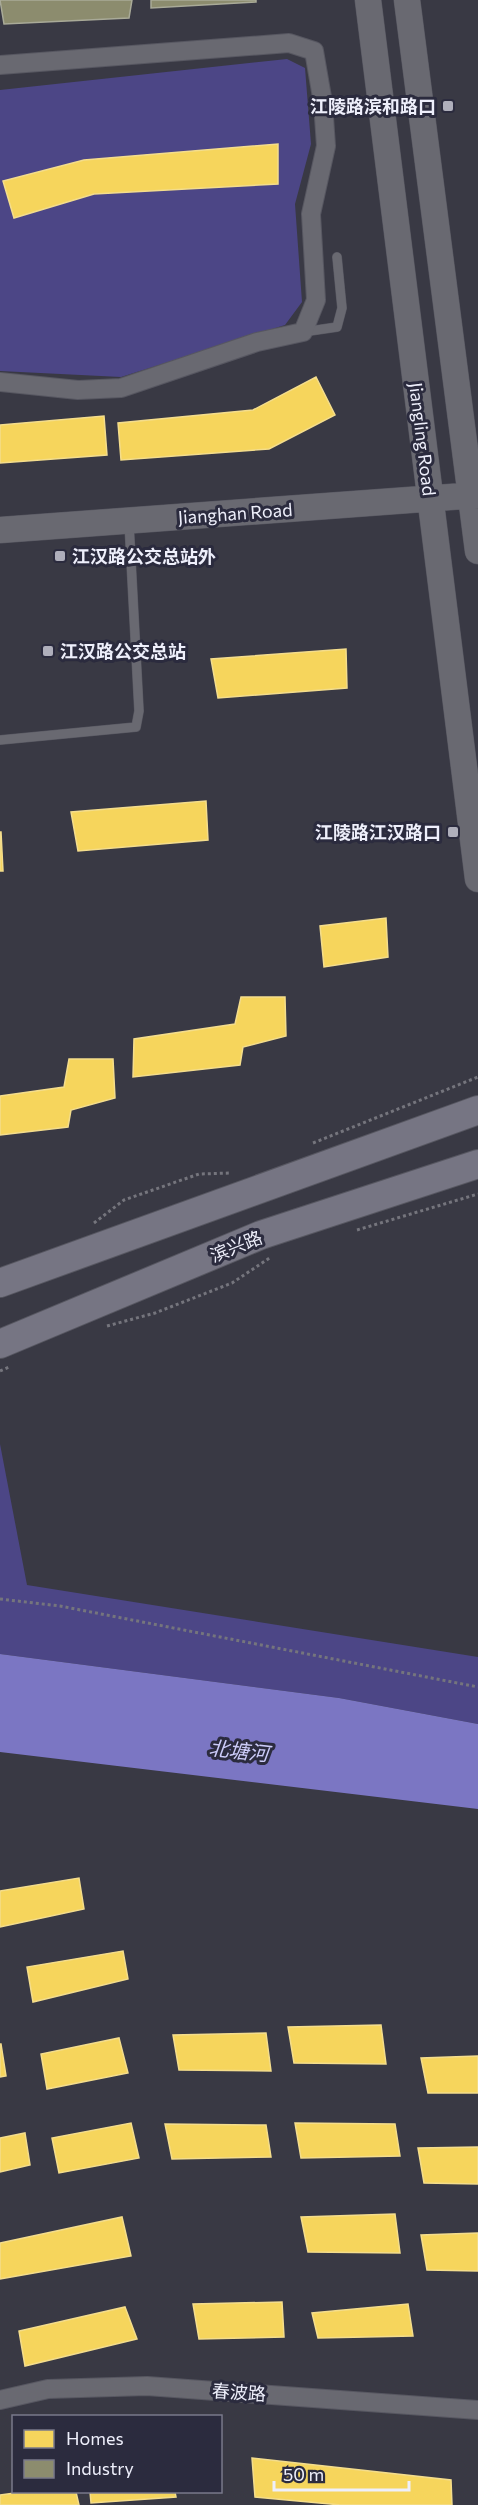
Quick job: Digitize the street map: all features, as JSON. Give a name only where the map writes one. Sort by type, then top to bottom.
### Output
[{"type":"main road","name":"Jiangling Road","points":[[368,0],[478,879]]},
{"type":"main road","points":[[407,0],[474,496],[478,551]]},
{"type":"main road","name":"Jianghan Road","points":[[0,530],[474,496]]},
{"type":"main road","points":[[0,1283],[478,1110]]},
{"type":"main road","name":"滨兴路","points":[[5,1355],[261,1235],[478,1164]]},
{"type":"street","points":[[0,65],[289,43],[314,51],[323,102],[326,146],[311,213],[316,300],[303,332],[257,342],[120,388],[78,390],[0,382]]},
{"type":"street","name":"春波路","points":[[0,2400],[48,2389],[147,2386],[478,2410]]},
{"type":"lane","points":[[303,332],[337,327],[342,308],[337,256]]},
{"type":"lane","points":[[0,740],[136,727],[139,711],[129,521]]},
{"type":"path","points":[[304,1147],[478,1077]]},
{"type":"path","points":[[90,1226],[124,1200],[199,1174],[239,1173]]},
{"type":"path","points":[[355,1230],[478,1194]]},
{"type":"path","points":[[97,1329],[155,1313],[232,1283],[277,1253]]},
{"type":"path","points":[[0,1371],[5,1355]]},
{"type":"path","points":[[0,1599],[60,1606],[478,1687]]},
{"type":"shaded area","points":[[287,59],[305,68],[311,144],[295,204],[302,302],[285,325],[121,377],[0,371],[0,90]]},
{"type":"shaded area","points":[[0,1444],[27,1585],[478,1657],[478,1724],[339,1698],[0,1654]]},
{"type":"water","name":"北塘河","points":[[0,1654],[339,1698],[478,1724],[478,1809],[0,1752]]},
{"type":"building: Homes","points":[[278,144],[278,184],[94,194],[14,218],[3,181],[84,160]]},
{"type":"building: Homes","points":[[316,377],[335,415],[269,449],[121,460],[118,423],[253,410]]},
{"type":"building: Homes","points":[[104,416],[107,455],[0,463],[0,425]]},
{"type":"building: Homes","points":[[346,649],[347,688],[218,698],[211,659]]},
{"type":"building: Homes","points":[[206,801],[208,840],[78,851],[71,812]]},
{"type":"building: Homes","points":[[1,832],[3,871],[0,871]]},
{"type":"building: Homes","points":[[386,918],[388,957],[324,967],[320,926]]},
{"type":"building: Homes","points":[[241,997],[285,997],[286,1036],[243,1047],[240,1065],[133,1077],[134,1039],[235,1024]]},
{"type":"building: Homes","points":[[69,1059],[113,1059],[115,1098],[71,1110],[68,1127],[0,1135],[0,1096],[64,1087]]},
{"type":"building: Homes","points":[[79,1878],[84,1909],[0,1927],[0,1891]]},
{"type":"building: Homes","points":[[123,1951],[128,1979],[33,2002],[27,1967]]},
{"type":"building: Homes","points":[[381,2025],[386,2064],[294,2063],[288,2027]]},
{"type":"building: Homes","points":[[266,2033],[271,2071],[179,2070],[173,2035]]},
{"type":"building: Homes","points":[[119,2038],[128,2073],[47,2089],[41,2054]]},
{"type":"building: Homes","points":[[0,2044],[6,2076],[0,2077]]},
{"type":"building: Homes","points":[[478,2056],[478,2093],[428,2093],[421,2058]]},
{"type":"building: Homes","points":[[131,2123],[139,2158],[59,2173],[52,2138]]},
{"type":"building: Homes","points":[[295,2123],[395,2124],[400,2156],[301,2158]]},
{"type":"building: Homes","points":[[165,2124],[266,2125],[271,2157],[172,2159]]},
{"type":"building: Homes","points":[[25,2133],[30,2165],[0,2172],[0,2138]]},
{"type":"building: Homes","points":[[478,2147],[478,2184],[424,2183],[418,2148]]},
{"type":"building: Homes","points":[[395,2214],[400,2253],[308,2252],[301,2217]]},
{"type":"building: Homes","points":[[122,2217],[131,2256],[0,2279],[0,2243]]},
{"type":"building: Homes","points":[[478,2233],[478,2271],[427,2270],[421,2235]]},
{"type":"building: Homes","points":[[282,2302],[284,2337],[199,2339],[193,2304]]},
{"type":"building: Homes","points":[[408,2304],[413,2336],[318,2338],[312,2313]]},
{"type":"building: Homes","points":[[125,2307],[137,2339],[25,2366],[19,2331]]},
{"type":"building: Homes","points":[[252,2458],[451,2480],[452,2505],[341,2505],[255,2497]]},
{"type":"building: Homes","points":[[76,2493],[79,2505],[0,2505],[0,2495]]},
{"type":"building: Homes","points":[[90,2493],[175,2493],[176,2497],[91,2503]]},
{"type":"building: Industry","points":[[0,0],[132,0],[129,18],[4,24]]},
{"type":"building: Industry","points":[[151,0],[256,0],[256,2],[151,8]]},
{"type":"place","name":"江陵路滨和路口","points":[[448,106]]},
{"type":"place","name":"江汉路公交总站外","points":[[60,556]]},
{"type":"place","name":"江汉路公交总站","points":[[48,651]]},
{"type":"place","name":"江陵路江汉路口","points":[[453,832]]}]
